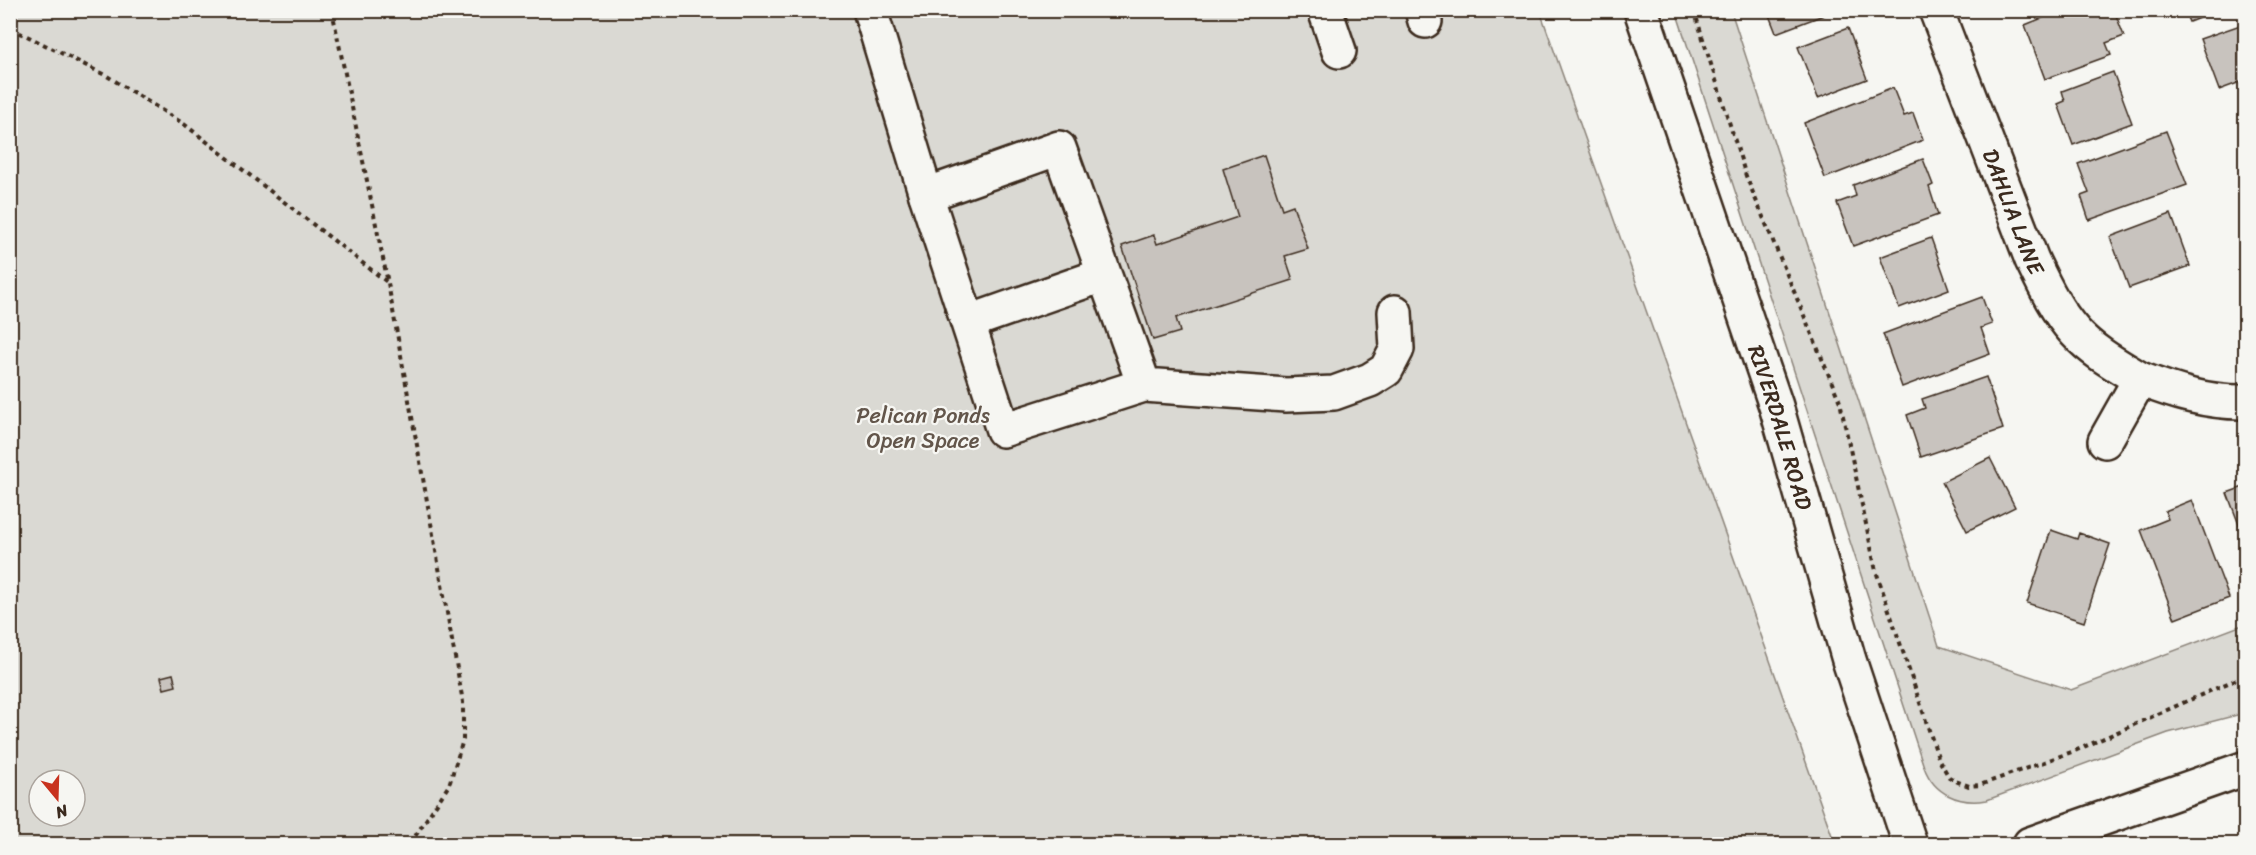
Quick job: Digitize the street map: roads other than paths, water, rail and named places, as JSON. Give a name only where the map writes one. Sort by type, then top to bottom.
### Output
[{"type":"street","points":[[870,10],[1003,430],[1144,385],[1286,395],[1334,393],[1370,380],[1386,369],[1397,349],[1395,312]]},
{"type":"street","points":[[1325,10],[1339,51]]},
{"type":"street","name":"RIVERDALE ROAD","points":[[1641,10],[1776,406],[1849,660],[1910,844]]},
{"type":"street","name":"DAHLIA LANE","points":[[1936,10],[2032,260],[2051,299],[2076,332],[2105,357],[2140,379],[2176,393],[2223,403],[2246,402]]},
{"type":"street","points":[[927,195],[1059,148],[1144,385]]},
{"type":"street","points":[[969,322],[1103,275]]},
{"type":"street","points":[[2105,441],[2140,379]]},
{"type":"street","points":[[2030,844],[2246,768]]},
{"type":"park label","name":"Pelican Ponds Open Space","points":[[923,428]]}]
